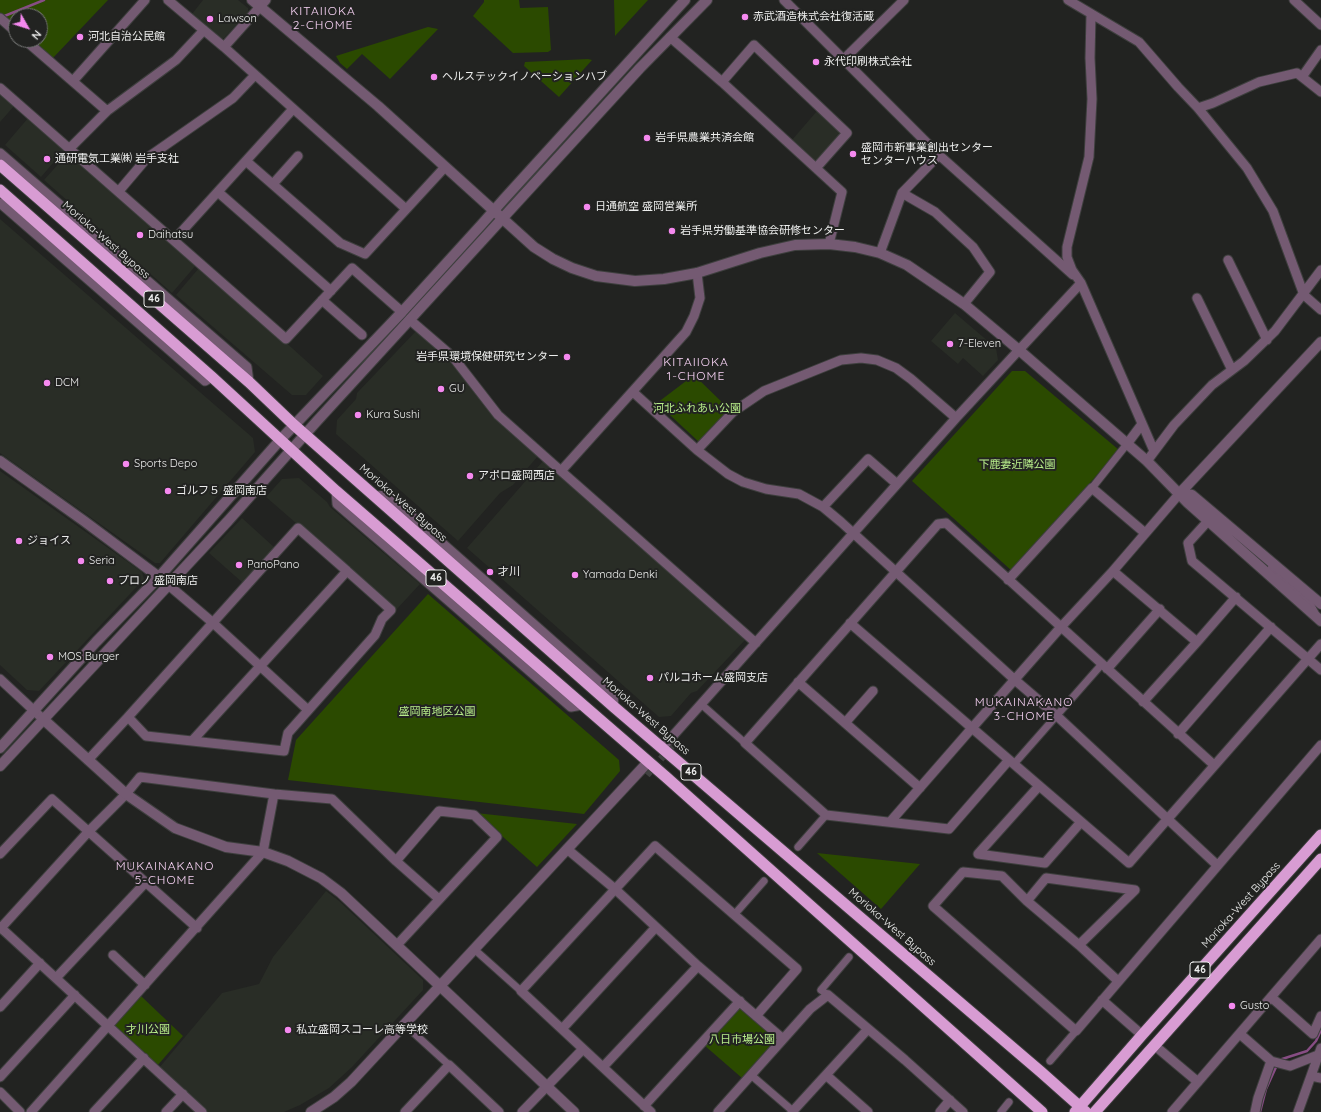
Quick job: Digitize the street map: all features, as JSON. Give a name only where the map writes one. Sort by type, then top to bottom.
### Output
[{"type":"highway","name":"Morioka-West Bypass","points":[[0,165],[249,382],[294,425],[614,707],[1080,1110],[1142,1035],[1321,835]]},
{"type":"highway","name":"46","points":[[0,190],[212,377],[336,491],[648,762],[1042,1112]]},
{"type":"highway","name":"46","points":[[1095,1112],[1321,859]]},
{"type":"street","points":[[73,81],[145,0]]},
{"type":"street","points":[[168,0],[224,47],[406,209]]},
{"type":"street","points":[[252,0],[263,4],[446,166],[534,247],[553,259],[572,268],[596,276],[635,281],[664,279],[697,272],[795,244],[829,244],[855,247],[880,253],[907,265],[964,304],[1019,350],[1147,461],[1180,493],[1188,503],[1318,618]]},
{"type":"street","points":[[0,748],[96,642],[159,577],[281,439],[402,312],[686,0]]},
{"type":"street","points":[[0,766],[306,435],[640,68],[707,0]]},
{"type":"street","points":[[784,0],[939,155],[1081,283]]},
{"type":"street","points":[[844,59],[904,0]]},
{"type":"street","points":[[1068,0],[1091,15],[1139,42],[1198,108],[1247,168],[1273,211],[1304,294],[1321,310]]},
{"type":"street","points":[[1294,0],[1321,25]]},
{"type":"street","points":[[224,47],[263,4]]},
{"type":"street","points":[[1091,15],[1090,58],[1092,99],[1089,157],[1067,247],[1067,257],[1072,270],[1081,283],[1154,451]]},
{"type":"street","points":[[0,18],[8,25]]},
{"type":"street","points":[[69,149],[107,111],[176,60],[204,30]]},
{"type":"street","points":[[670,38],[722,82],[842,192],[829,244]]},
{"type":"street","points":[[722,82],[754,46],[847,134],[816,168]]},
{"type":"street","points":[[34,48],[107,111]]},
{"type":"street","points":[[1302,77],[1321,50]]},
{"type":"street","points":[[1198,108],[1213,103],[1259,82],[1297,73],[1321,92]]},
{"type":"street","points":[[119,191],[147,158],[233,98],[256,76]]},
{"type":"street","points":[[0,88],[286,339],[352,268],[402,312]]},
{"type":"street","points":[[174,240],[293,109]]},
{"type":"street","points":[[0,153],[247,367],[249,382]]},
{"type":"street","points":[[880,253],[902,193],[939,155]]},
{"type":"street","points":[[273,184],[298,156]]},
{"type":"street","points":[[246,161],[340,243],[365,254],[446,166]]},
{"type":"street","points":[[218,192],[331,291]]},
{"type":"street","points":[[902,193],[935,212],[973,247],[990,272],[964,304]]},
{"type":"street","points":[[0,203],[205,381],[212,377]]},
{"type":"street","points":[[1228,260],[1267,340]]},
{"type":"street","points":[[1147,461],[1174,425],[1212,385],[1244,361],[1276,332],[1321,270]]},
{"type":"street","points":[[561,471],[686,332],[692,321],[700,298],[697,272]]},
{"type":"street","points":[[662,748],[956,418],[1081,283]]},
{"type":"street","points":[[1197,298],[1232,370]]},
{"type":"street","points":[[322,300],[362,335]]},
{"type":"street","points":[[410,320],[453,357],[498,415],[756,643]]},
{"type":"street","points":[[890,822],[1061,627],[1113,571],[1180,493],[1321,342]]},
{"type":"street","points":[[697,450],[733,412],[764,391],[841,360],[855,358],[877,360],[896,368],[956,418]]},
{"type":"street","points":[[633,392],[718,468],[743,482],[766,489],[798,494],[823,507],[854,533],[895,572],[1057,716],[1217,865]]},
{"type":"street","points":[[1008,580],[1092,488],[1142,424]]},
{"type":"street","points":[[823,507],[868,459],[897,484]]},
{"type":"street","points":[[0,461],[84,521],[168,584],[260,665],[308,710]]},
{"type":"street","points":[[1092,488],[1145,534]]},
{"type":"street","points":[[1180,493],[1192,495],[1321,604]]},
{"type":"street","points":[[1208,521],[1188,543],[1192,562],[1321,670]]},
{"type":"street","points":[[745,742],[938,524],[946,523],[1142,702],[1214,765]]},
{"type":"street","points":[[88,760],[298,528],[391,610],[382,619],[375,636],[288,733],[284,751],[146,736],[128,717]]},
{"type":"street","points":[[1274,564],[1272,569],[1305,597],[1318,618]]},
{"type":"street","points":[[192,740],[346,571]]},
{"type":"street","points":[[1113,571],[1197,642]]},
{"type":"street","points":[[1142,702],[1236,598]]},
{"type":"street","points":[[701,704],[826,814],[949,829],[1011,762],[1160,610]]},
{"type":"street","points":[[850,624],[1129,863],[1321,644]]},
{"type":"street","points":[[1178,734],[1271,627]]},
{"type":"street","points":[[0,679],[43,720],[126,794],[175,828],[226,847],[263,852],[288,861],[321,878],[341,893],[574,1112]]},
{"type":"street","points":[[798,682],[920,788]]},
{"type":"street","points":[[845,723],[873,691]]},
{"type":"street","points":[[1050,1061],[1321,745]]},
{"type":"street","points":[[315,1111],[351,1082],[648,762]]},
{"type":"street","points":[[202,1112],[0,928],[126,794],[140,777],[274,794],[332,799],[396,861],[439,899]]},
{"type":"street","points":[[1039,786],[978,854],[1045,863],[1081,822]]},
{"type":"street","points":[[31,1112],[197,928],[263,852],[274,794]]},
{"type":"street","points":[[0,854],[52,798],[197,928]]},
{"type":"street","points":[[396,861],[439,811],[474,816],[497,837],[397,945]]},
{"type":"street","points":[[798,847],[826,814]]},
{"type":"street","points":[[521,991],[655,846],[797,969],[756,1016]]},
{"type":"street","points":[[567,849],[615,889],[698,966],[783,1039]]},
{"type":"street","points":[[1076,1031],[933,906],[963,872],[1002,876],[1027,901],[1079,945],[1118,981]]},
{"type":"street","points":[[1027,901],[1046,878],[1135,890],[1079,945]]},
{"type":"street","points":[[734,915],[764,881]]},
{"type":"street","points":[[56,978],[146,882]]},
{"type":"street","points":[[562,1029],[656,927]]},
{"type":"street","points":[[1172,1112],[1321,939]]},
{"type":"street","points":[[474,950],[521,991],[647,1109],[740,1001]]},
{"type":"street","points":[[113,955],[145,985]]},
{"type":"street","points":[[849,957],[821,990],[905,1060],[963,1112]]},
{"type":"street","points":[[0,1007],[40,963]]},
{"type":"street","points":[[603,1067],[698,966]]},
{"type":"street","points":[[0,1077],[75,995]]},
{"type":"street","points":[[718,1112],[810,1010],[828,996]]},
{"type":"street","points":[[1271,997],[1313,1034],[1321,1016]]},
{"type":"street","points":[[1102,1000],[1142,1035]]},
{"type":"street","points":[[405,1025],[499,1112]]},
{"type":"street","points":[[751,1075],[793,1112],[868,1029]]},
{"type":"street","points":[[1240,1034],[1271,1061],[1290,1066],[1319,1052]]},
{"type":"street","points":[[1154,1045],[1198,1082]]},
{"type":"street","points":[[522,1112],[583,1049]]},
{"type":"street","points":[[1298,1112],[1319,1052]]},
{"type":"street","points":[[94,1112],[144,1058]]},
{"type":"street","points":[[1256,1112],[1258,1098],[1271,1061]]},
{"type":"street","points":[[405,1112],[449,1065]]},
{"type":"street","points":[[826,1075],[868,1112]]},
{"type":"street","points":[[1311,1076],[1321,1078]]},
{"type":"street","points":[[0,1092],[20,1112]]},
{"type":"street","points":[[166,1112],[183,1094]]},
{"type":"street","points":[[940,1112],[950,1100]]},
{"type":"street","points":[[1001,1112],[1009,1102]]},
{"type":"street","points":[[484,1112],[491,1105]]},
{"type":"shaded area","points":[[203,0],[238,0],[248,8],[248,12],[224,38],[220,39],[192,14]]},
{"type":"shaded area","points":[[0,92],[15,105],[0,122]]},
{"type":"shaded area","points":[[817,111],[841,134],[816,161],[792,140]]},
{"type":"shaded area","points":[[29,117],[65,149],[41,177],[5,145]]},
{"type":"shaded area","points":[[69,152],[197,264],[172,293],[44,180]]},
{"type":"shaded area","points":[[0,219],[253,438],[255,452],[160,563],[155,563],[0,453]]},
{"type":"shaded area","points":[[199,268],[251,311],[323,376],[306,395],[292,395],[176,295]]},
{"type":"shaded area","points":[[955,313],[996,348],[998,360],[983,376],[963,358],[958,364],[931,341]]},
{"type":"shaded area","points":[[417,330],[450,358],[494,418],[538,456],[513,485],[500,493],[458,541],[336,434],[337,420],[356,399],[357,393]]},
{"type":"shaded area","points":[[543,461],[746,637],[745,640],[697,691],[691,693],[671,716],[659,717],[467,548]]},
{"type":"shaded area","points":[[0,471],[142,572],[144,579],[39,691],[27,690],[0,665]]},
{"type":"shaded area","points":[[299,478],[327,502],[330,507],[420,584],[396,610],[266,497],[282,479]]},
{"type":"shaded area","points":[[242,518],[275,548],[243,583],[209,553]]},
{"type":"shaded area","name":"私立盛岡スコーレ高等学校","points":[[326,891],[339,901],[423,980],[423,990],[352,1067],[329,1088],[300,1105],[284,1112],[207,1112],[159,1068],[222,993],[259,984],[273,957]]},
{"type":"green space","points":[[0,0],[108,0],[52,59],[39,48],[48,48],[48,8],[8,8],[8,21],[0,14]]},
{"type":"green space","points":[[484,0],[519,0],[520,8],[548,7],[551,50],[548,52],[513,53],[473,16]]},
{"type":"green space","points":[[614,0],[648,0],[615,36]]},
{"type":"green space","points":[[428,27],[438,29],[390,79],[362,54],[347,69],[340,63],[336,56]]},
{"type":"green space","points":[[592,60],[559,97],[524,66],[525,62]]},
{"type":"green space","name":"下鹿妻近隣公園","points":[[1012,371],[1025,371],[1119,450],[1012,571],[912,481]]},
{"type":"green space","name":"河北ふれあい公園","points":[[694,375],[729,409],[699,442],[657,403]]},
{"type":"green space","name":"盛岡南地区公園","points":[[428,594],[619,760],[620,771],[584,814],[288,780],[296,740]]},
{"type":"green space","points":[[476,813],[577,824],[537,867]]},
{"type":"green space","points":[[817,853],[920,864],[881,909]]},
{"type":"green space","name":"才川公園","points":[[141,996],[183,1036],[157,1066],[114,1025]]},
{"type":"green space","name":"八日市場公園","points":[[741,1006],[776,1036],[776,1040],[742,1078],[704,1045]]},
{"type":"waterway","points":[[2,17],[44,0]]},
{"type":"waterway","points":[[1279,1060],[1307,1051],[1316,1041],[1321,1030]]},
{"type":"waterway","points":[[1260,1112],[1266,1089],[1277,1065]]},
{"type":"tunnel","points":[[647,775],[672,746]]},
{"type":"place","name":"赤武酒造株式会社復活蔵","points":[[745,17]]},
{"type":"place","name":"Lawson","points":[[210,19]]},
{"type":"place","name":"河北自治公民館","points":[[80,37]]},
{"type":"place","name":"永代印刷株式会社","points":[[816,62]]},
{"type":"place","name":"ヘルステックイノベーションハブ","points":[[434,77]]},
{"type":"place","name":"岩手県農業共済会館","points":[[647,138]]},
{"type":"place","name":"盛岡市新事業創出センター センターハウス","points":[[853,154]]},
{"type":"place","name":"通研電気工業㈱ 岩手支社","points":[[47,159]]},
{"type":"place","name":"日通航空 盛岡営業所","points":[[587,207]]},
{"type":"place","name":"岩手県労働基準協会研修センター","points":[[672,231]]},
{"type":"place","name":"Daihatsu","points":[[140,235]]},
{"type":"place","name":"7-Eleven","points":[[950,344]]},
{"type":"place","name":"岩手県環境保健研究センター","points":[[567,357]]},
{"type":"place","name":"DCM","points":[[47,383]]},
{"type":"place","name":"GU","points":[[441,389]]},
{"type":"place","name":"Kura Sushi","points":[[358,415]]},
{"type":"place","name":"Sports Depo","points":[[126,464]]},
{"type":"place","name":"アポロ盛岡西店","points":[[470,476]]},
{"type":"place","name":"ゴルフ５ 盛岡南店","points":[[168,491]]},
{"type":"place","name":"ジョイス","points":[[19,541]]},
{"type":"place","name":"Seria","points":[[81,561]]},
{"type":"place","name":"PanoPano","points":[[239,565]]},
{"type":"place","name":"才川","points":[[490,572]]},
{"type":"place","name":"Yamada Denki","points":[[575,575]]},
{"type":"place","name":"プロノ 盛岡南店","points":[[110,581]]},
{"type":"place","name":"MOS Burger","points":[[50,657]]},
{"type":"place","name":"パルコホーム盛岡支店","points":[[650,678]]},
{"type":"place","name":"Gusto","points":[[1232,1006]]},
{"type":"place","name":"私立盛岡スコーレ高等学校","points":[[288,1030]]},
{"type":"district","name":"KITAIIOKA 2-CHOME","points":[[323,18]]},
{"type":"district","name":"KITAIIOKA 1-CHOME","points":[[696,369]]},
{"type":"district","name":"MUKAINAKANO 3-CHOME","points":[[1024,709]]},
{"type":"district","name":"MUKAINAKANO 5-CHOME","points":[[165,873]]}]
